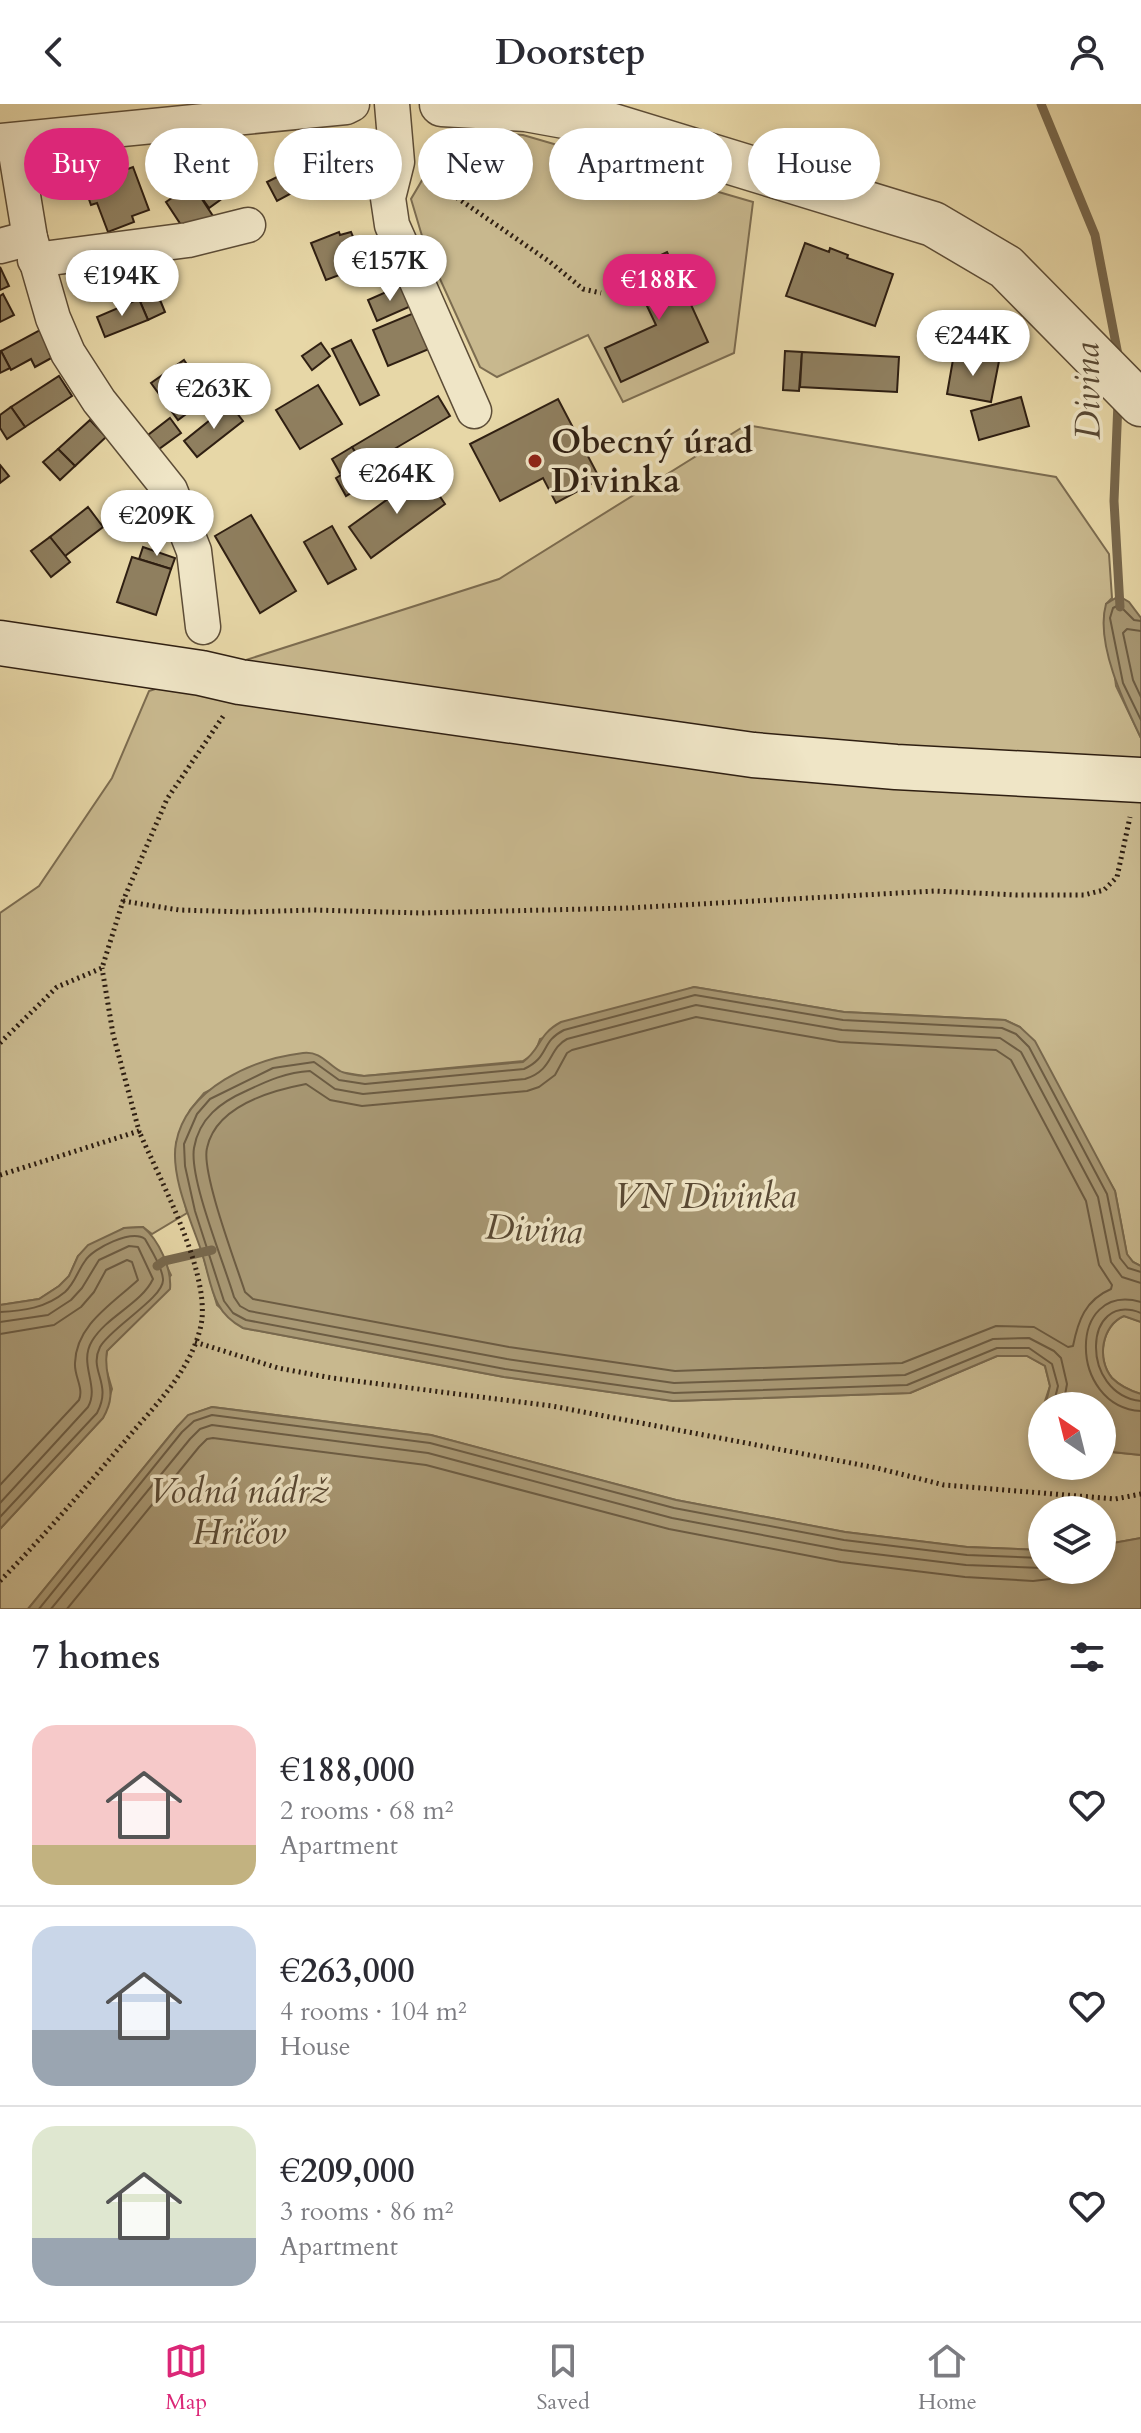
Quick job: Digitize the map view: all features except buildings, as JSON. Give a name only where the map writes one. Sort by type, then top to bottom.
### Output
[{"type":"main road","points":[[442,104],[526,109],[603,123],[933,224],[1006,267],[1137,400]]},
{"type":"main road","points":[[0,643],[201,673],[240,682],[753,755],[896,767],[1135,779]]},
{"type":"street","points":[[203,627],[194,551],[170,490],[99,401],[68,353],[22,248],[7,141],[251,118],[352,104]]},
{"type":"street","points":[[392,104],[394,128]]},
{"type":"street","points":[[388,200],[392,225],[474,411]]},
{"type":"street","points":[[22,248],[188,240],[248,225]]},
{"type":"path","points":[[402,164],[425,176],[550,262],[583,289],[601,293]]},
{"type":"path","points":[[0,1581],[51,1529],[182,1370],[202,1320],[197,1274],[186,1241],[139,1131],[113,1034],[102,968],[123,901],[167,799],[227,710],[240,682]]},
{"type":"path","points":[[123,901],[179,910],[421,913],[628,908],[935,891],[1084,895],[1104,890],[1117,877],[1130,822],[1135,779]]},
{"type":"path","points":[[0,1043],[57,987],[102,968]]},
{"type":"path","points":[[0,1175],[139,1131]]},
{"type":"path","points":[[195,1342],[278,1368],[332,1378],[552,1406],[877,1468],[944,1485],[1115,1499],[1141,1494]]},
{"type":"shaded area","points":[[533,138],[549,143],[549,200],[732,200],[732,196],[753,202],[734,353],[623,402],[588,335],[497,377],[480,367],[425,246],[411,199],[418,187],[418,200],[533,200]]},
{"type":"shaded area","points":[[746,425],[1056,477],[1109,554],[1112,598],[1106,604],[1116,686],[1141,738],[1141,1266],[1127,1255],[1115,1191],[1020,1027],[1005,1020],[844,1012],[694,987],[540,1039],[535,1053],[523,1061],[364,1076],[270,1060],[204,1093],[190,1110],[176,1143],[177,1167],[187,1213],[152,1234],[143,1227],[124,1228],[78,1256],[69,1276],[39,1299],[0,1305],[0,913],[39,886],[112,778],[149,691],[499,579]]},
{"type":"shaded area","points":[[202,1252],[217,1305],[243,1328],[504,1377],[673,1401],[910,1393],[997,1356],[1027,1356],[1045,1366],[1050,1386],[1048,1392],[1028,1392],[1028,1480],[1116,1480],[1116,1452],[1141,1455],[1141,1538],[1116,1542],[1116,1496],[1028,1496],[1028,1549],[967,1547],[845,1532],[676,1500],[431,1435],[212,1407],[189,1415],[177,1427],[28,1609],[0,1609],[0,1529],[103,1418],[112,1389],[105,1365],[107,1351],[171,1275],[164,1261]]},
{"type":"shaded area","points":[[1124,1316],[1141,1322],[1141,1394],[1115,1381],[1104,1362],[1106,1335]]},
{"type":"water","points":[[1119,596],[1129,602],[1141,618],[1141,738],[1113,672],[1104,636],[1106,604]]},
{"type":"water","name":"VN Divinka","points":[[694,987],[844,1012],[1005,1020],[1020,1027],[1035,1041],[1115,1191],[1127,1254],[1141,1266],[1141,1322],[1124,1316],[1117,1320],[1106,1335],[1103,1352],[1112,1378],[1141,1394],[1141,1455],[1116,1452],[1116,1392],[1048,1392],[1045,1366],[1027,1356],[997,1356],[910,1393],[673,1401],[504,1377],[243,1328],[224,1313],[214,1295],[182,1198],[175,1156],[182,1124],[207,1092],[243,1070],[303,1053],[319,1056],[343,1072],[364,1076],[523,1062],[548,1032],[561,1022]]},
{"type":"water","name":"Vodná nádrž Hričov","points":[[143,1227],[163,1255],[170,1289],[107,1351],[110,1399],[103,1418],[0,1529],[0,1305],[39,1299],[69,1276],[78,1256],[88,1245],[124,1228]]},
{"type":"water","name":"Vodná nádrž Hričov","points":[[212,1407],[431,1435],[676,1500],[845,1532],[967,1547],[1028,1549],[1028,1584],[1116,1584],[1116,1542],[1141,1538],[1141,1609],[28,1609],[188,1415]]},
{"type":"waterway","name":"Divina","points":[[1041,104],[1095,235],[1119,360]]},
{"type":"waterway","name":"Divina","points":[[1118,402],[1114,501],[1120,607]]},
{"type":"waterway","name":"Divina","points":[[157,1266],[164,1261],[212,1250]]},
{"type":"place","name":"Obecný úrad Divinka","points":[[535,461]]}]
